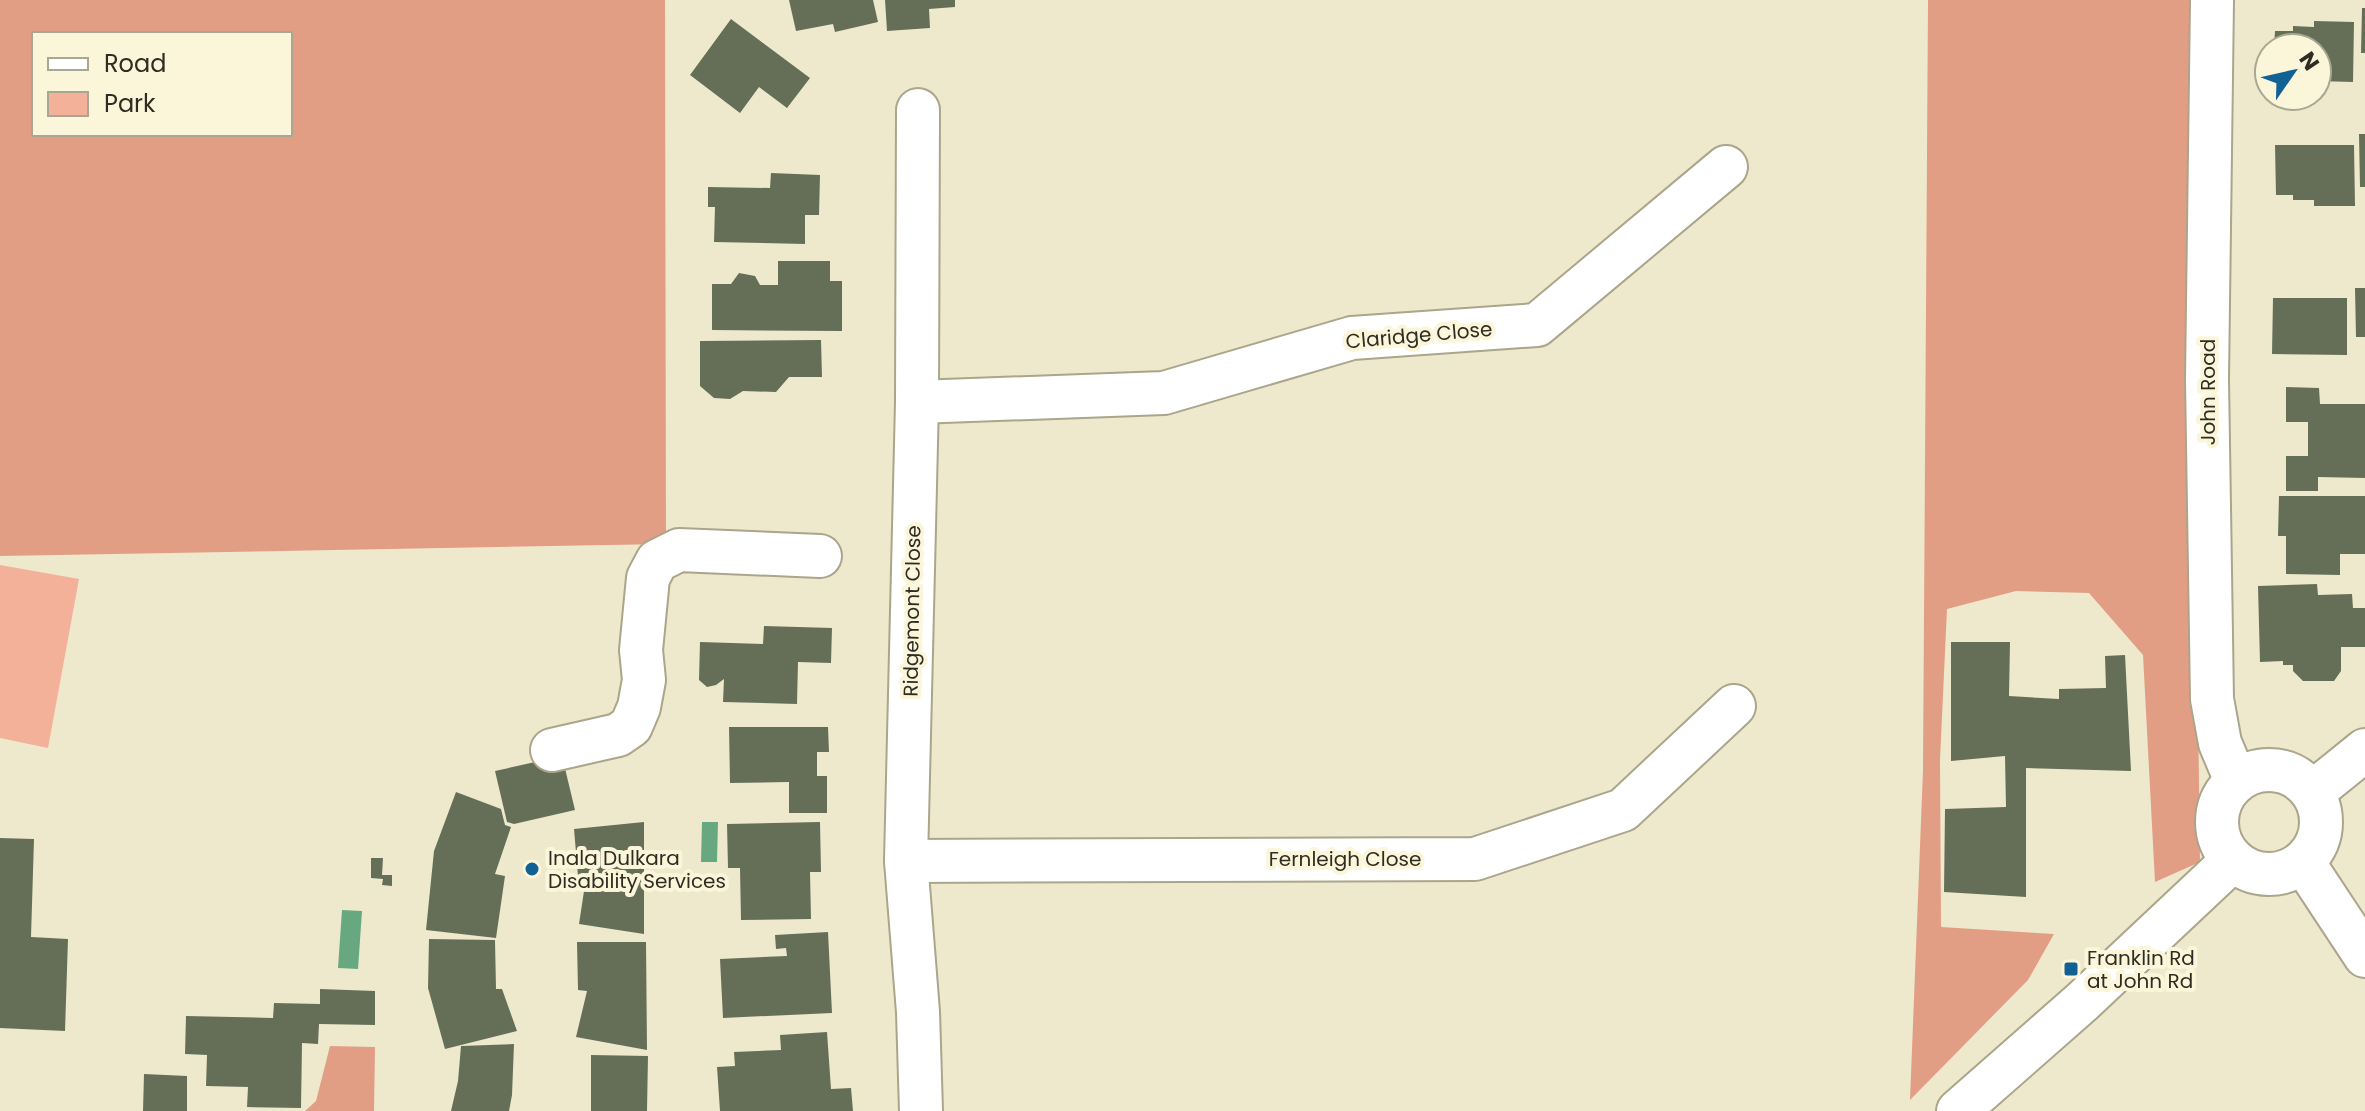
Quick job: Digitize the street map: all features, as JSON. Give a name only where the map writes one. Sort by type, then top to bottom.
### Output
[{"type":"street","name":"John Road","points":[[2212,0],[2207,379],[2212,699],[2220,743],[2236,781]]},
{"type":"street","name":"Ridgemont Close","points":[[918,110],[917,402],[906,861],[918,1012],[921,1111]]},
{"type":"street","name":"Claridge Close","points":[[917,402],[1164,393],[1352,338],[1537,325],[1726,167]]},
{"type":"street","points":[[552,750],[618,735],[631,726],[639,707],[644,680],[641,650],[648,578],[657,561],[679,550],[820,556]]},
{"type":"street","name":"Fernleigh Close","points":[[906,861],[1475,859],[1623,810],[1734,706]]},
{"type":"street","points":[[2313,792],[2365,750]]},
{"type":"street","points":[[2268,769],[2285,771],[2301,779],[2313,792],[2320,806],[2320,837],[2303,862],[2290,871],[2260,874],[2233,860],[2223,846],[2217,829],[2218,811],[2224,794],[2236,781],[2251,772],[2268,769]]},
{"type":"street","points":[[1958,1111],[2082,1002],[2233,860]]},
{"type":"street","points":[[2303,862],[2365,956]]},
{"type":"green space","points":[[0,565],[79,579],[48,748],[0,738]]},
{"type":"shaded area","points":[[0,0],[665,0],[666,544],[0,556]]},
{"type":"shaded area","points":[[1928,0],[2189,0],[2200,862],[2155,882],[2143,655],[2089,593],[2016,591],[1947,609],[1940,760],[1941,927],[2054,934],[2028,980],[1910,1100],[1923,770]]},
{"type":"shaded area","points":[[702,822],[718,822],[717,862],[701,862]]},
{"type":"shaded area","points":[[342,910],[362,911],[358,969],[338,968]]},
{"type":"shaded area","points":[[330,1046],[375,1047],[374,1111],[305,1111],[316,1101]]},
{"type":"building","points":[[789,0],[873,0],[878,22],[835,32],[833,24],[796,31]]},
{"type":"building","points":[[885,0],[955,0],[955,7],[929,9],[930,28],[887,31]]},
{"type":"building","points":[[2362,8],[2365,8],[2365,53],[2361,53]]},
{"type":"building","points":[[731,19],[810,78],[787,108],[759,87],[740,113],[690,75]]},
{"type":"building","points":[[2314,21],[2354,22],[2353,82],[2333,81],[2333,32],[2275,32],[2293,31],[2293,26],[2314,27]]},
{"type":"building","points":[[2359,134],[2365,134],[2365,187],[2360,187]]},
{"type":"building","points":[[2275,145],[2354,145],[2355,206],[2314,206],[2314,200],[2293,200],[2293,195],[2276,195]]},
{"type":"building","points":[[771,173],[820,175],[819,215],[805,215],[805,244],[714,242],[715,207],[708,207],[708,187],[770,188]]},
{"type":"building","points":[[778,261],[830,261],[830,281],[842,281],[842,331],[712,330],[712,284],[731,284],[739,273],[755,276],[760,285],[778,285]]},
{"type":"building","points":[[2355,288],[2365,288],[2365,337],[2356,337]]},
{"type":"building","points":[[2273,298],[2347,298],[2347,355],[2272,354]]},
{"type":"building","points":[[821,340],[822,377],[789,377],[776,392],[743,391],[730,399],[714,398],[700,386],[700,341]]},
{"type":"building","points":[[2286,387],[2319,388],[2320,404],[2365,404],[2365,478],[2318,477],[2318,491],[2286,491],[2286,456],[2308,456],[2308,422],[2286,422]]},
{"type":"building","points":[[2279,496],[2365,496],[2365,554],[2340,554],[2340,575],[2286,574],[2286,536],[2278,536]]},
{"type":"building","points":[[2317,584],[2318,595],[2352,594],[2353,608],[2365,608],[2365,647],[2341,647],[2341,671],[2334,681],[2303,681],[2293,671],[2293,665],[2283,665],[2283,661],[2260,662],[2258,586]]},
{"type":"building","points":[[764,626],[832,628],[831,663],[798,662],[797,704],[723,702],[724,679],[707,687],[699,680],[700,642],[763,644]]},
{"type":"building","points":[[1951,642],[2010,642],[2009,696],[2059,699],[2059,689],[2106,688],[2105,656],[2125,655],[2131,771],[2026,768],[2026,897],[1944,892],[1945,809],[2006,807],[2005,756],[1951,761]]},
{"type":"building","points":[[729,727],[828,727],[829,752],[817,752],[817,776],[827,776],[827,813],[789,813],[789,782],[730,783]]},
{"type":"building","points":[[562,756],[575,810],[514,824],[507,822],[495,771]]},
{"type":"building","points":[[456,792],[501,809],[505,825],[511,827],[495,874],[505,876],[496,938],[426,930],[434,851]]},
{"type":"building","points":[[644,822],[644,934],[579,924],[586,878],[578,876],[574,829]]},
{"type":"building","points":[[820,822],[821,872],[810,872],[811,919],[741,920],[740,868],[728,868],[727,824]]},
{"type":"building","points":[[0,838],[34,839],[31,937],[68,939],[65,1031],[0,1028]]},
{"type":"building","points":[[371,858],[383,858],[382,875],[392,875],[392,886],[382,885],[383,879],[371,878]]},
{"type":"building","points":[[828,932],[832,1013],[723,1018],[720,959],[787,956],[786,948],[776,949],[775,935]]},
{"type":"building","points":[[429,939],[495,940],[496,989],[502,989],[517,1031],[445,1049],[428,988]]},
{"type":"building","points":[[577,942],[646,942],[647,1050],[576,1037],[587,991],[578,990]]},
{"type":"building","points":[[320,989],[375,991],[375,1025],[319,1024],[318,1044],[302,1043],[301,1108],[247,1107],[248,1087],[206,1086],[207,1055],[185,1054],[186,1016],[273,1018],[274,1003],[320,1004]]},
{"type":"building","points":[[827,1032],[831,1089],[851,1088],[853,1111],[720,1111],[717,1067],[735,1066],[734,1052],[781,1050],[780,1035]]},
{"type":"building","points":[[514,1044],[509,1111],[451,1111],[461,1046]]},
{"type":"building","points":[[591,1055],[648,1056],[647,1111],[591,1111]]},
{"type":"building","points":[[144,1074],[187,1076],[187,1111],[143,1111]]},
{"type":"place","name":"Inala Dulkara Disability Services","points":[[532,869]]},
{"type":"place","name":"Franklin Rd at John Rd","points":[[2071,969]]}]
